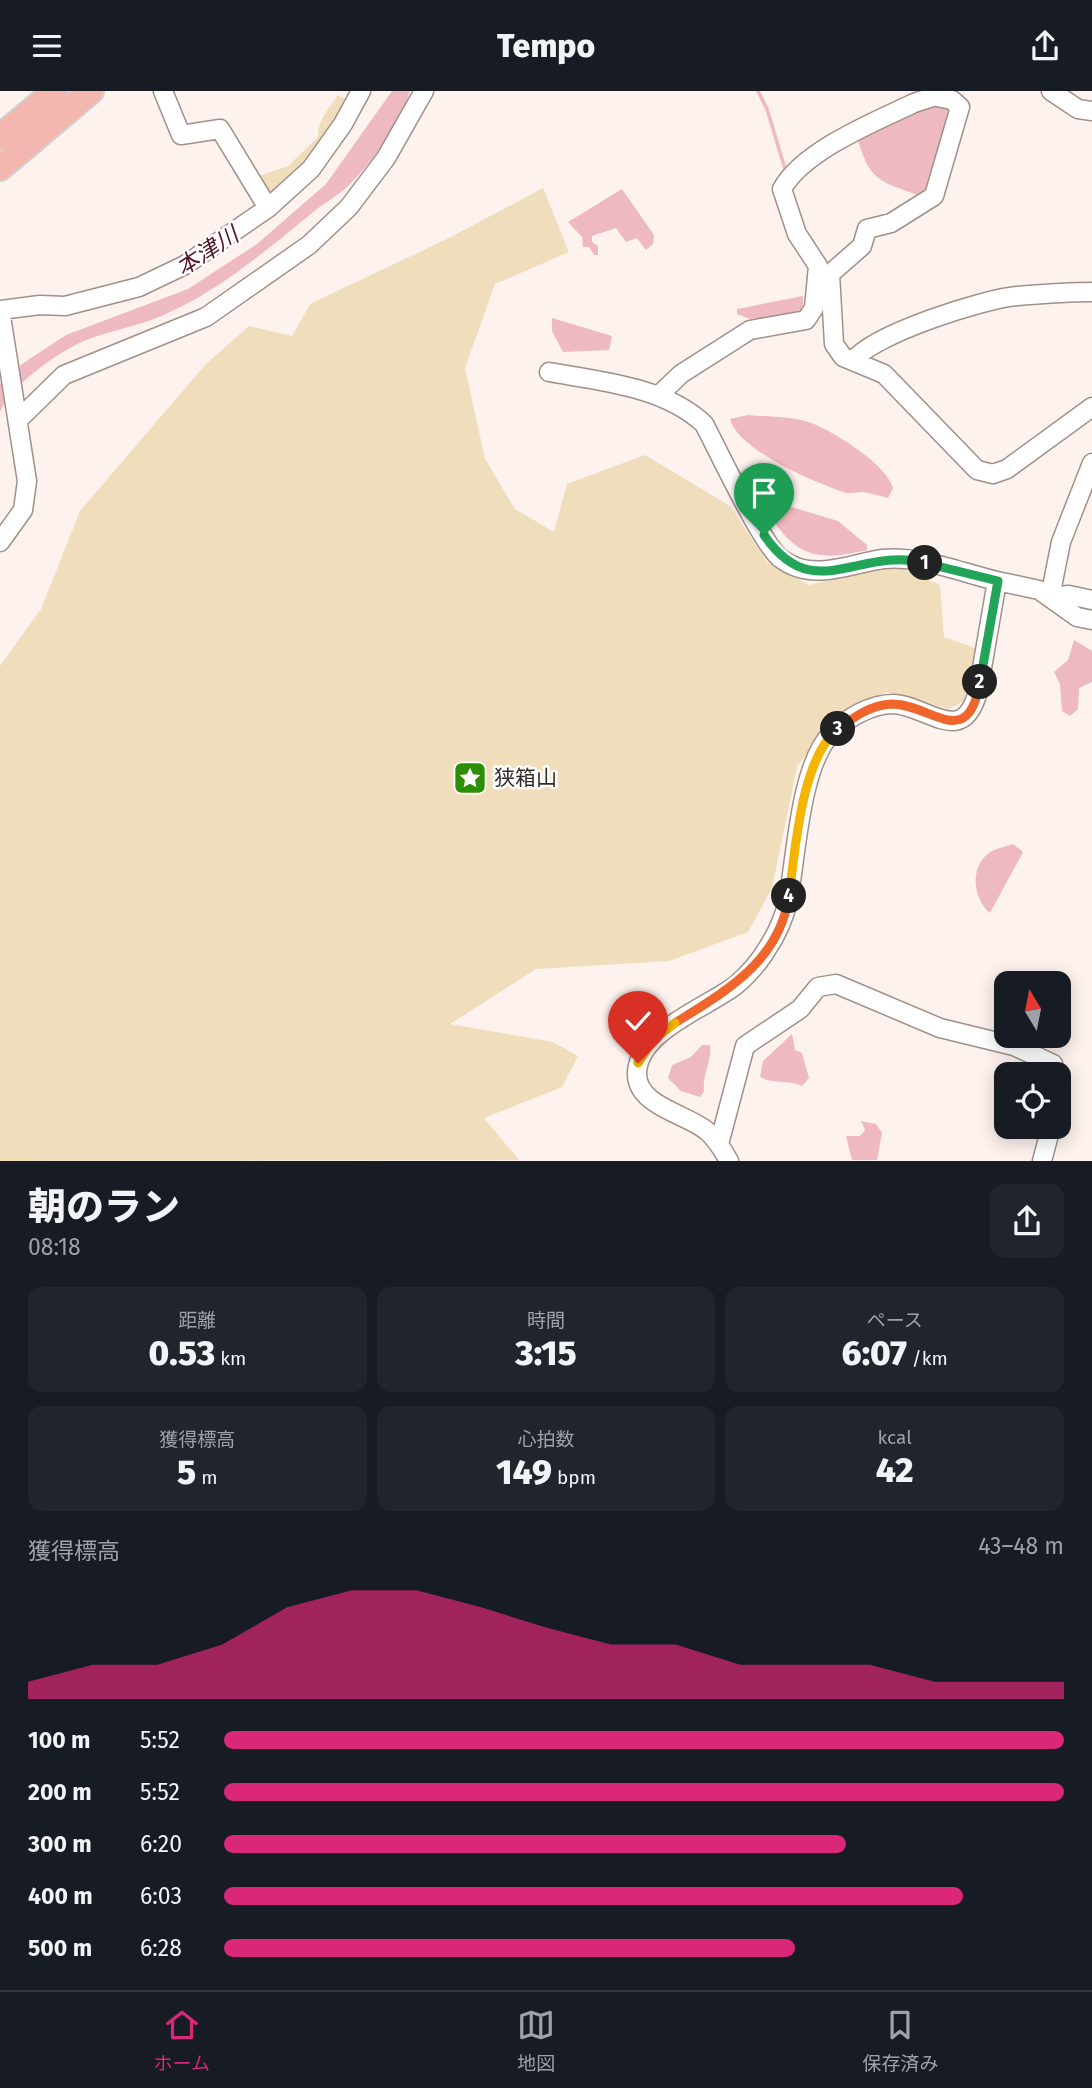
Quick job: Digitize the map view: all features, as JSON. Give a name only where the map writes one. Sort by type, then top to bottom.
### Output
[{"type":"highway","points":[[0,137],[55,91]]},
{"type":"highway","points":[[0,168],[91,91]]},
{"type":"street","points":[[163,91],[181,135],[220,129],[268,208]]},
{"type":"street","points":[[0,542],[16,524],[27,495],[27,470],[0,310],[40,305],[65,306],[139,287],[185,265],[268,208],[311,169],[343,124],[361,91]]},
{"type":"street","points":[[18,415],[64,375],[206,317],[309,245],[349,207],[386,157],[424,91]]},
{"type":"street","points":[[1051,91],[1077,109],[1092,111]]},
{"type":"street","points":[[659,395],[681,374],[750,330],[806,320],[814,308],[818,266],[789,215],[782,189],[788,178],[846,135],[920,100],[939,94],[960,107],[934,196],[891,223],[867,229],[862,246],[830,274],[834,344],[843,357],[884,374],[977,470],[993,474],[1007,469],[1092,407]]},
{"type":"street","points":[[854,360],[860,352],[890,335],[976,307],[1017,296],[1092,292]]},
{"type":"street","points":[[550,372],[659,395],[689,410],[704,424],[764,535],[779,557],[798,568],[817,571],[883,559],[909,559],[1018,584],[1050,597],[1077,617],[1092,620]]},
{"type":"street","points":[[1050,597],[1061,542],[1092,463]]},
{"type":"street","points":[[729,1160],[708,1131],[684,1116],[656,1104],[642,1090],[636,1076],[638,1063],[652,1041],[669,1027],[737,985],[763,956],[779,930],[788,902],[804,802],[816,759],[830,735],[875,706],[895,704],[947,722],[965,717],[974,706],[998,581]]},
{"type":"street","points":[[1050,597],[1069,595],[1092,600]]},
{"type":"street","points":[[719,1144],[745,1046],[800,1009],[818,987],[836,984],[940,1028],[1014,1046],[1049,1062]]},
{"type":"street","points":[[1042,1160],[1048,1139]]},
{"type":"shaded area","points":[[392,91],[410,91],[400,116],[377,152],[341,192],[239,271],[201,296],[159,317],[93,338],[61,353],[24,381],[5,402],[0,412],[0,384],[22,364],[66,335],[188,289],[257,244],[326,184]]},
{"type":"shaded area","points":[[338,95],[351,102],[336,128],[269,203],[256,177],[288,166],[318,137],[322,120]]},
{"type":"shaded area","points":[[931,104],[949,108],[952,112],[930,187],[921,196],[878,178],[867,163],[857,137]]},
{"type":"shaded area","points":[[543,188],[569,252],[495,284],[465,368],[485,459],[515,509],[554,532],[567,484],[645,455],[730,506],[767,562],[809,585],[895,565],[940,585],[944,637],[975,648],[964,701],[949,709],[886,692],[831,721],[797,767],[772,888],[748,932],[669,961],[536,969],[450,1024],[553,1042],[578,1056],[562,1087],[484,1118],[519,1160],[0,1161],[0,666],[41,609],[80,511],[205,365],[249,326],[292,336],[310,304],[451,237]]},
{"type":"shaded area","points":[[622,189],[654,235],[653,244],[646,250],[637,238],[626,242],[616,228],[592,236],[592,242],[598,246],[598,255],[594,255],[589,247],[583,247],[582,237],[568,222]]},
{"type":"shaded area","points":[[803,296],[803,313],[750,319],[737,314],[737,309]]},
{"type":"shaded area","points":[[552,318],[612,336],[609,350],[563,352],[552,331]]},
{"type":"shaded area","points":[[748,415],[798,419],[835,435],[881,469],[893,488],[888,498],[862,492],[846,493],[779,464],[736,431],[730,419]]},
{"type":"shaded area","points":[[775,502],[838,521],[867,545],[867,550],[825,555],[803,550],[783,533],[773,520],[777,510]]},
{"type":"shaded area","points":[[1074,640],[1092,651],[1092,682],[1079,688],[1078,709],[1070,716],[1062,711],[1060,684],[1054,672],[1068,660]]},
{"type":"shaded area","points":[[1013,844],[1023,852],[990,913],[979,899],[976,881],[979,864],[992,851]]},
{"type":"shaded area","points":[[792,1034],[795,1050],[802,1053],[809,1078],[802,1086],[760,1077],[763,1061]]},
{"type":"shaded area","points":[[702,1045],[710,1045],[710,1057],[704,1091],[700,1097],[681,1091],[668,1078],[672,1065],[691,1057]]},
{"type":"shaded area","points":[[861,1121],[876,1124],[882,1133],[877,1160],[852,1160],[846,1136],[860,1136],[865,1130]]},
{"type":"waterway","points":[[758,91],[767,109],[786,172]]},
{"type":"place","name":"狭箱山","points":[[470,778]]},
{"type":"route","points":[[638,1063],[652,1041],[669,1027],[737,985],[763,956],[779,930],[788,902],[804,802],[816,759],[830,735],[852,718],[875,706],[895,704],[947,722],[965,717],[974,706],[978,691],[998,581],[909,559],[883,559],[817,571],[798,568],[779,557],[764,535]]},
{"type":"water label","name":"本津川","points":[[207,251]]}]
